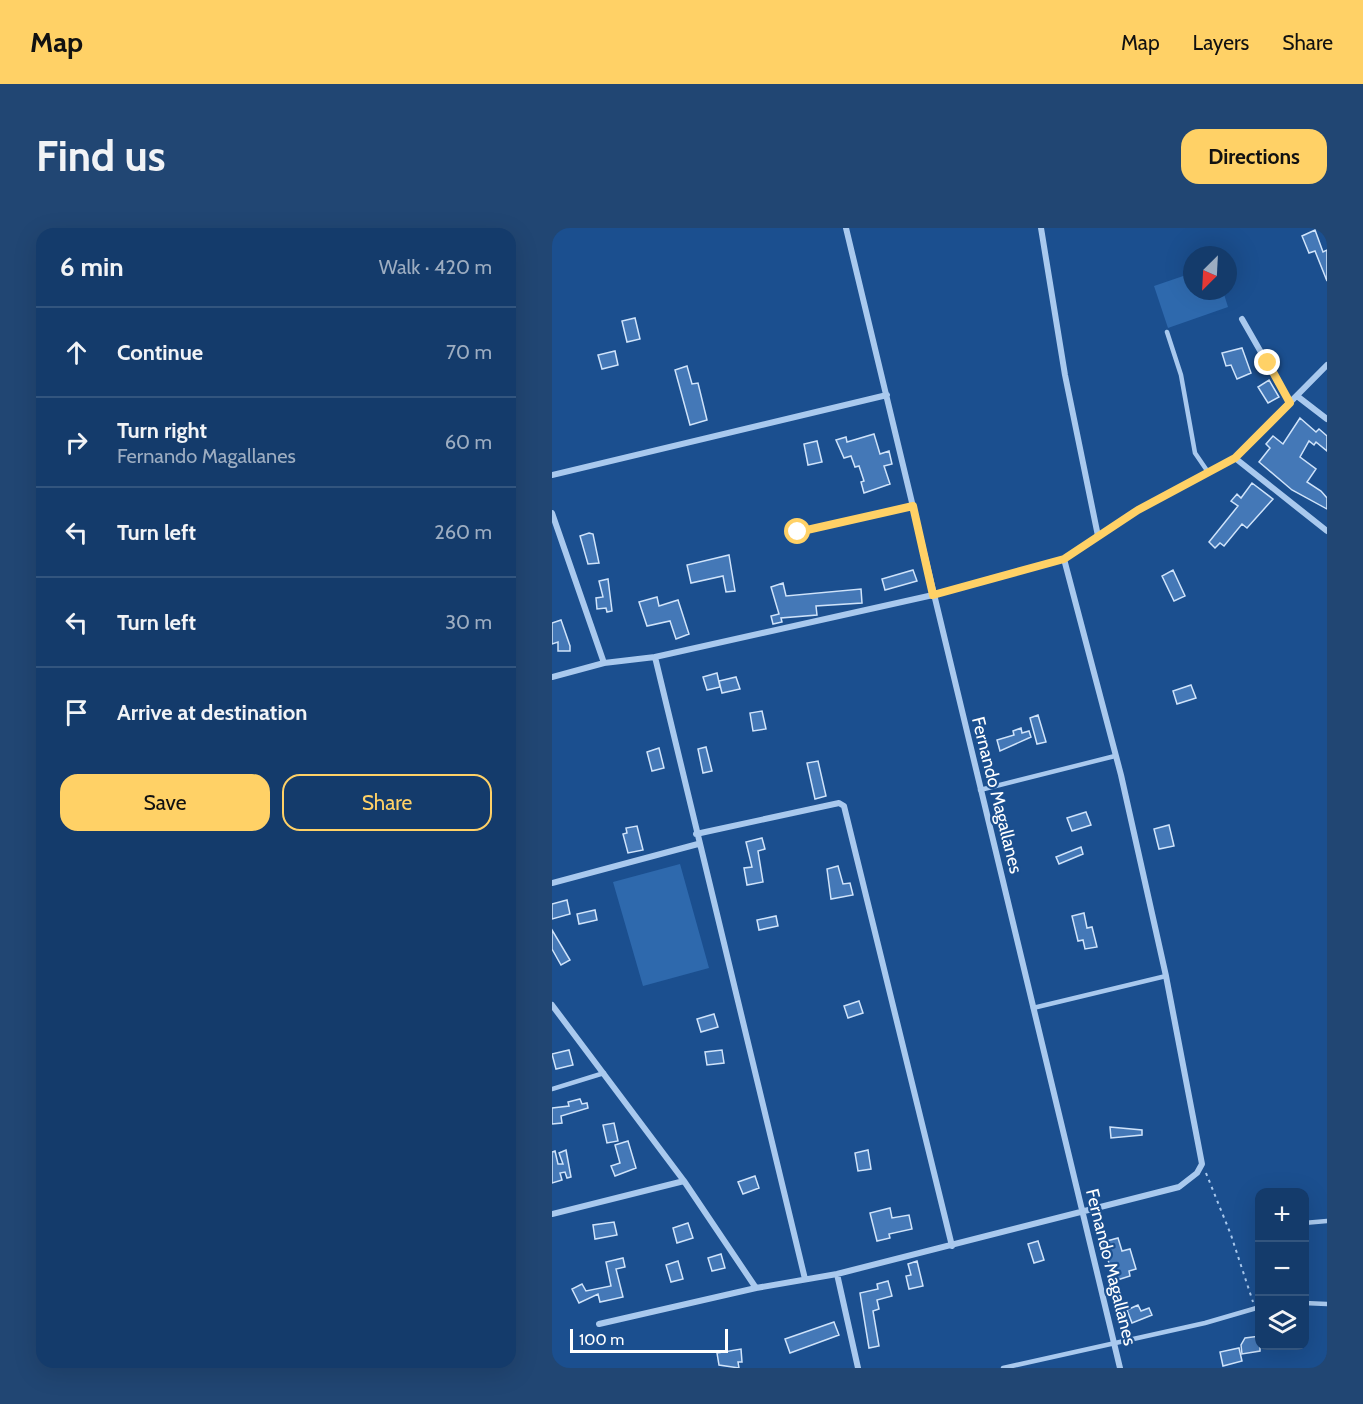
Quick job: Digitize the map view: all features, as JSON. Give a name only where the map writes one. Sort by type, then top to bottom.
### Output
[{"type":"street","name":"Fernando Magallanes","points":[[846,228],[1120,1368]]},
{"type":"street","points":[[1041,228],[1065,375],[1098,536]]},
{"type":"street","points":[[1242,319],[1290,403]]},
{"type":"street","points":[[552,677],[604,663],[655,657],[933,595],[1064,559],[1098,536],[1235,458],[1327,365]]},
{"type":"street","points":[[552,475],[887,395]]},
{"type":"street","points":[[1297,396],[1327,419]]},
{"type":"street","points":[[1235,458],[1327,531]]},
{"type":"street","points":[[552,513],[604,663]]},
{"type":"street","points":[[599,1324],[756,1288],[837,1274],[952,1246],[1179,1186],[1197,1173],[1202,1164],[1167,976],[1115,756],[1064,559]]},
{"type":"street","points":[[655,657],[698,844],[805,1279]]},
{"type":"street","points":[[696,834],[840,803],[844,806],[952,1246]]},
{"type":"street","points":[[552,883],[698,844]]},
{"type":"street","points":[[552,1005],[684,1182],[756,1288]]},
{"type":"street","points":[[552,1214],[684,1182]]},
{"type":"street","points":[[837,1274],[858,1368]]},
{"type":"lane","points":[[1167,332],[1181,375],[1195,453],[1208,472]]},
{"type":"lane","points":[[798,532],[913,506]]},
{"type":"lane","points":[[980,790],[1115,756]]},
{"type":"lane","points":[[1033,1008],[1167,976]]},
{"type":"lane","points":[[552,1089],[604,1073]]},
{"type":"lane","points":[[1309,1223],[1327,1221]]},
{"type":"lane","points":[[1309,1304],[1327,1304]]},
{"type":"lane","points":[[1003,1368],[1205,1323],[1255,1308]]},
{"type":"path","points":[[1202,1164],[1255,1301]]},
{"type":"shaded area","points":[[1183,276],[1183,300],[1226,300],[1228,307],[1168,328],[1154,286]]},
{"type":"shaded area","points":[[680,864],[709,968],[643,986],[613,882]]},
{"type":"building","points":[[1315,230],[1323,252],[1327,250],[1327,281],[1315,251],[1309,253],[1302,236]]},
{"type":"building","points":[[635,318],[640,339],[627,342],[622,321]]},
{"type":"building","points":[[1242,348],[1251,373],[1237,379],[1231,365],[1226,366],[1222,353]]},
{"type":"building","points":[[615,351],[618,365],[602,369],[598,355]]},
{"type":"building","points":[[687,366],[692,384],[698,383],[707,420],[690,425],[675,370]]},
{"type":"building","points":[[1269,380],[1279,397],[1268,403],[1258,387]]},
{"type":"building","points":[[1300,418],[1316,432],[1319,429],[1327,436],[1327,451],[1316,442],[1314,445],[1309,441],[1300,457],[1316,469],[1307,482],[1327,498],[1327,509],[1292,490],[1259,462],[1270,448],[1266,444],[1273,436],[1283,444]]},
{"type":"building","points":[[874,434],[880,454],[889,451],[892,464],[884,466],[890,484],[864,493],[861,482],[864,481],[859,466],[855,467],[851,456],[844,458],[836,440],[846,437],[847,442]]},
{"type":"building","points":[[817,441],[822,462],[808,465],[804,444]]},
{"type":"building","points":[[1252,483],[1273,499],[1247,528],[1242,524],[1224,546],[1220,543],[1215,548],[1209,542],[1238,506],[1231,501],[1237,494],[1241,498]]},
{"type":"building","points":[[593,534],[599,563],[588,564],[580,536]]},
{"type":"building","points":[[729,555],[735,591],[726,592],[723,576],[691,583],[687,565]]},
{"type":"building","points":[[913,570],[917,581],[885,590],[882,579]]},
{"type":"building","points":[[1173,570],[1185,596],[1174,601],[1162,576]]},
{"type":"building","points":[[608,579],[612,611],[607,612],[606,608],[597,609],[596,598],[603,597],[599,581]]},
{"type":"building","points":[[783,583],[786,596],[861,589],[862,603],[816,606],[817,615],[781,618],[782,622],[773,624],[771,616],[779,614],[771,587]]},
{"type":"building","points":[[657,597],[659,606],[678,600],[689,634],[676,639],[670,621],[647,626],[639,602]]},
{"type":"building","points":[[561,620],[570,651],[558,651],[558,642],[552,644],[552,623]]},
{"type":"building","points":[[717,673],[720,687],[707,690],[703,677]]},
{"type":"building","points":[[736,677],[740,689],[722,693],[719,681]]},
{"type":"building","points":[[1191,685],[1196,698],[1177,704],[1173,691]]},
{"type":"building","points":[[762,711],[766,729],[753,731],[750,713]]},
{"type":"building","points":[[1038,715],[1046,742],[1037,744],[1030,718]]},
{"type":"building","points":[[1021,728],[1022,733],[1029,731],[1031,737],[1000,751],[997,740],[1014,735],[1013,731]]},
{"type":"building","points":[[706,747],[712,771],[703,773],[698,749]]},
{"type":"building","points":[[659,748],[664,768],[652,771],[647,752]]},
{"type":"building","points":[[818,761],[826,796],[815,799],[807,763]]},
{"type":"building","points":[[1086,812],[1091,825],[1072,831],[1067,818]]},
{"type":"building","points":[[1169,825],[1174,846],[1159,849],[1154,829]]},
{"type":"building","points":[[637,826],[643,850],[628,853],[623,834],[627,833],[626,828]]},
{"type":"building","points":[[762,838],[765,849],[758,851],[763,882],[747,885],[744,868],[752,867],[746,842]]},
{"type":"building","points":[[1081,847],[1083,854],[1059,864],[1056,857]]},
{"type":"building","points":[[838,866],[843,884],[850,883],[853,895],[831,899],[827,869]]},
{"type":"building","points":[[567,900],[570,914],[552,919],[552,904]]},
{"type":"building","points":[[595,910],[597,920],[579,924],[577,914]]},
{"type":"building","points":[[1084,913],[1087,928],[1092,927],[1097,947],[1085,949],[1083,940],[1078,941],[1072,916]]},
{"type":"building","points":[[776,916],[778,926],[759,930],[757,920]]},
{"type":"building","points":[[552,930],[570,960],[561,965],[552,949]]},
{"type":"building","points":[[859,1001],[863,1013],[848,1018],[844,1006]]},
{"type":"building","points":[[714,1014],[718,1027],[701,1032],[697,1019]]},
{"type":"building","points":[[569,1050],[573,1065],[556,1069],[552,1054]]},
{"type":"building","points":[[722,1050],[724,1063],[707,1065],[705,1052]]},
{"type":"building","points":[[580,1099],[582,1104],[587,1103],[588,1108],[561,1116],[562,1123],[552,1124],[552,1108],[569,1106],[568,1102]]},
{"type":"building","points":[[614,1123],[618,1141],[607,1143],[603,1125]]},
{"type":"building","points":[[1110,1127],[1142,1130],[1142,1135],[1111,1138]]},
{"type":"building","points":[[628,1141],[636,1168],[615,1176],[611,1166],[620,1163],[615,1145]]},
{"type":"building","points":[[566,1150],[571,1177],[567,1178],[565,1172],[560,1173],[562,1180],[552,1183],[552,1152],[555,1151],[558,1164],[563,1164],[559,1153]]},
{"type":"building","points":[[868,1150],[871,1169],[858,1171],[855,1153]]},
{"type":"building","points":[[755,1176],[759,1188],[743,1194],[738,1182]]},
{"type":"building","points":[[890,1208],[892,1218],[909,1215],[912,1229],[889,1234],[890,1238],[877,1241],[870,1213]]},
{"type":"building","points":[[614,1222],[617,1235],[595,1239],[593,1225]]},
{"type":"building","points":[[688,1223],[693,1238],[677,1243],[673,1228]]},
{"type":"building","points":[[1118,1238],[1122,1251],[1130,1249],[1136,1269],[1129,1271],[1130,1276],[1114,1281],[1103,1242]]},
{"type":"building","points":[[1038,1241],[1044,1260],[1034,1263],[1028,1244]]},
{"type":"building","points":[[721,1254],[725,1268],[712,1271],[708,1258]]},
{"type":"building","points":[[623,1258],[625,1267],[616,1269],[623,1297],[600,1302],[598,1294],[579,1303],[572,1289],[582,1284],[586,1291],[611,1286],[606,1262]]},
{"type":"building","points":[[678,1261],[683,1279],[671,1282],[666,1265]]},
{"type":"building","points":[[917,1261],[923,1286],[909,1289],[906,1276],[911,1275],[908,1264]]},
{"type":"building","points":[[888,1281],[892,1296],[877,1300],[879,1309],[873,1311],[879,1346],[869,1348],[860,1293],[878,1289],[877,1284]]},
{"type":"building","points":[[1138,1305],[1141,1311],[1149,1308],[1152,1315],[1132,1323],[1127,1310]]},
{"type":"building","points":[[834,1322],[839,1335],[790,1353],[785,1339]]},
{"type":"building","points":[[1255,1337],[1255,1350],[1260,1351],[1242,1354],[1241,1345],[1245,1338]]},
{"type":"building","points":[[1239,1348],[1242,1361],[1223,1366],[1220,1352]]},
{"type":"building","points":[[741,1349],[742,1362],[738,1362],[739,1368],[719,1365],[717,1353]]},
{"type":"route","points":[[798,532],[913,506],[933,595],[1064,559],[1138,510],[1235,458],[1290,403],[1268,363]]}]
